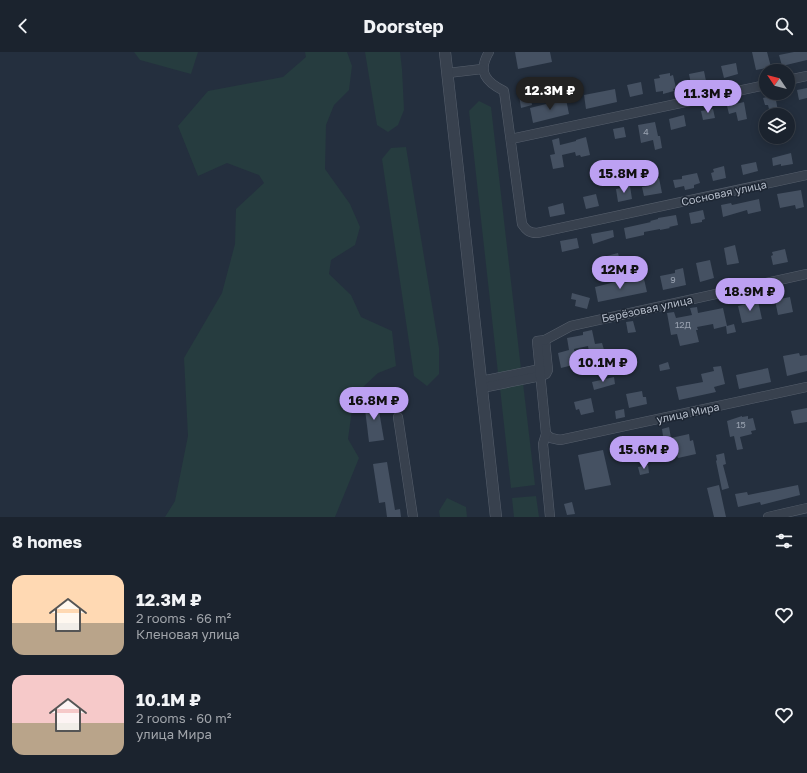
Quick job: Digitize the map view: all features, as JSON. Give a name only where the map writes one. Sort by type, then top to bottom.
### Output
[{"type":"street","points":[[445,52],[496,517]]},
{"type":"street","points":[[489,52],[484,59],[482,69],[486,78],[491,84],[504,91],[511,139],[759,86]]},
{"type":"street","points":[[448,73],[482,69]]},
{"type":"street","points":[[795,79],[807,76]]},
{"type":"street","name":"Сосновая улица","points":[[511,139],[522,224],[527,231],[537,234],[807,175]]},
{"type":"street","name":"Берёзовая улица","points":[[540,373],[546,374],[548,370],[541,340],[571,326],[807,274]]},
{"type":"street","points":[[482,384],[540,373],[546,434],[543,444],[550,517]]},
{"type":"street","name":"улица Мира","points":[[546,434],[551,438],[560,440],[807,387]]},
{"type":"street","points":[[398,417],[413,517]]},
{"type":"street","points":[[768,517],[807,508]]},
{"type":"green space","points":[[134,52],[198,52],[191,74],[140,60]]},
{"type":"green space","points":[[305,52],[347,52],[352,66],[349,90],[334,105],[326,125],[325,169],[350,204],[360,227],[355,245],[331,260],[329,274],[351,295],[361,317],[392,331],[396,366],[378,373],[363,387],[352,410],[348,439],[359,458],[335,517],[165,517],[175,501],[188,436],[184,358],[222,293],[235,244],[236,209],[264,183],[259,175],[227,163],[198,176],[178,126],[208,91],[283,77],[306,57]]},
{"type":"green space","points":[[365,52],[400,52],[404,110],[398,125],[388,132],[377,125]]},
{"type":"green space","points":[[479,101],[491,107],[521,369],[498,373],[469,111]]},
{"type":"green space","points":[[406,147],[439,348],[439,374],[427,386],[414,376],[382,159],[391,148]]},
{"type":"green space","points":[[523,383],[535,485],[511,488],[500,388]]},
{"type":"green space","points":[[536,496],[539,517],[514,517],[512,498]]},
{"type":"green space","points":[[447,498],[466,507],[467,517],[440,517],[439,511]]},
{"type":"building","points":[[515,52],[550,52],[552,62],[518,69]]},
{"type":"building","points":[[752,52],[767,52],[770,64],[759,64],[759,69],[756,70]]},
{"type":"building","points":[[794,52],[807,52],[807,60],[790,64],[781,64],[779,55]]},
{"type":"building","points":[[736,63],[738,74],[724,78],[721,66]]},
{"type":"building","points":[[704,71],[706,81],[691,84],[689,74]]},
{"type":"building","points":[[670,73],[670,76],[673,75],[676,88],[673,89],[674,91],[663,94],[663,91],[656,92],[654,79],[660,78],[659,75]]},
{"type":"building","points":[[641,82],[643,94],[630,97],[627,85]]},
{"type":"building","points":[[807,88],[807,98],[799,100],[797,90]]},
{"type":"building","points":[[615,89],[617,102],[586,109],[584,95]]},
{"type":"building","points":[[530,92],[532,105],[521,108],[519,95]]},
{"type":"building","points":[[566,99],[569,114],[533,123],[530,108]]},
{"type":"building","points":[[764,100],[776,100],[777,108],[769,108],[768,105],[765,105]]},
{"type":"building","points":[[744,102],[747,119],[738,121],[736,112],[729,114],[727,106]]},
{"type":"building","points":[[713,109],[715,118],[703,120],[701,111]]},
{"type":"building","points":[[684,115],[686,126],[671,130],[669,119]]},
{"type":"building","points":[[655,122],[662,148],[655,150],[653,140],[641,143],[638,125]]},
{"type":"building","points":[[624,127],[626,137],[615,139],[613,129]]},
{"type":"building","points":[[586,137],[590,155],[581,157],[580,155],[576,156],[575,152],[562,155],[564,167],[553,169],[550,155],[555,154],[552,140],[559,138],[560,145]]},
{"type":"building","points":[[791,153],[793,164],[773,166],[772,158]]},
{"type":"building","points":[[756,162],[758,171],[743,175],[741,165]]},
{"type":"building","points":[[724,166],[726,178],[713,181],[711,173],[714,172],[713,169]]},
{"type":"building","points":[[697,173],[700,183],[694,185],[694,188],[685,190],[684,186],[675,188],[673,180],[682,179],[682,176]]},
{"type":"building","points":[[659,178],[662,193],[644,196],[642,187],[650,186],[649,180]]},
{"type":"building","points":[[630,186],[632,199],[618,202],[616,189]]},
{"type":"building","points":[[801,190],[804,207],[796,209],[795,205],[780,208],[777,194]]},
{"type":"building","points":[[596,194],[599,206],[586,209],[583,197]]},
{"type":"building","points":[[759,199],[761,211],[748,214],[747,210],[723,217],[721,205],[731,203],[732,205]]},
{"type":"building","points":[[563,203],[565,214],[550,217],[548,207]]},
{"type":"building","points":[[703,210],[705,219],[702,220],[702,222],[691,224],[689,213]]},
{"type":"building","points":[[676,215],[678,225],[669,227],[670,228],[644,232],[644,235],[626,239],[624,228],[651,222],[650,221],[658,218]]},
{"type":"building","points":[[613,230],[614,237],[593,244],[591,234]]},
{"type":"building","points":[[577,238],[579,248],[562,252],[560,241]]},
{"type":"building","points":[[735,245],[739,263],[727,265],[724,248]]},
{"type":"building","points":[[785,249],[788,262],[773,265],[771,256],[773,255],[772,252]]},
{"type":"building","points":[[618,253],[620,261],[604,264],[603,257]]},
{"type":"building","points":[[710,260],[714,278],[700,282],[696,263]]},
{"type":"building","points":[[683,268],[686,285],[663,290],[660,276],[675,273],[675,270]]},
{"type":"building","points":[[644,279],[647,292],[598,302],[595,287],[623,280],[624,283]]},
{"type":"building","points":[[572,293],[590,298],[587,309],[575,306],[576,300],[571,299]]},
{"type":"building","points":[[790,297],[793,312],[778,315],[775,300]]},
{"type":"building","points":[[758,301],[762,319],[742,323],[738,306]]},
{"type":"building","points":[[697,307],[698,313],[723,308],[727,326],[734,324],[736,332],[727,334],[726,326],[714,329],[713,324],[697,327],[698,330],[696,330],[699,342],[680,346],[677,334],[671,335],[667,313],[674,312],[676,318],[692,315],[690,308]]},
{"type":"building","points":[[633,321],[636,332],[628,333],[626,322]]},
{"type":"building","points":[[592,330],[595,344],[602,343],[605,353],[590,357],[588,346],[574,349],[577,364],[561,368],[558,353],[569,350],[567,338],[583,335],[583,332]]},
{"type":"building","points":[[799,353],[800,356],[807,355],[807,371],[787,376],[783,356]]},
{"type":"building","points":[[668,362],[670,369],[660,371],[659,365]]},
{"type":"building","points":[[721,366],[725,384],[714,387],[716,392],[679,400],[676,387],[703,382],[701,374],[714,371],[713,367]]},
{"type":"building","points":[[768,368],[771,382],[739,389],[736,375]]},
{"type":"building","points":[[614,377],[615,384],[594,390],[592,382]]},
{"type":"building","points":[[399,388],[401,401],[386,403],[384,390]]},
{"type":"building","points":[[642,391],[643,397],[646,397],[647,404],[629,408],[626,394]]},
{"type":"building","points":[[591,398],[594,412],[581,415],[579,409],[576,410],[574,402]]},
{"type":"building","points":[[377,399],[384,440],[369,442],[364,401]]},
{"type":"building","points":[[807,408],[807,422],[794,424],[791,411]]},
{"type":"building","points":[[624,409],[625,417],[616,419],[615,411]]},
{"type":"building","points":[[742,416],[748,416],[748,419],[753,418],[756,430],[751,431],[752,434],[740,437],[743,449],[737,450],[734,436],[730,437],[727,421]]},
{"type":"building","points":[[669,427],[671,438],[689,434],[690,441],[693,440],[696,454],[678,458],[677,455],[668,457],[666,449],[661,450],[660,447],[637,452],[634,439],[648,436],[649,439],[663,436],[662,429]]},
{"type":"building","points":[[603,450],[611,485],[585,490],[578,455]]},
{"type":"building","points":[[724,453],[726,464],[723,465],[729,488],[722,490],[716,455]]},
{"type":"building","points":[[387,462],[395,510],[400,509],[401,517],[387,517],[385,502],[379,503],[373,464]]},
{"type":"building","points":[[648,465],[649,473],[640,475],[638,467]]},
{"type":"building","points":[[719,485],[726,517],[714,517],[707,488]]},
{"type":"building","points":[[798,485],[800,495],[761,505],[760,502],[738,507],[735,494],[747,492],[748,495]]},
{"type":"building","points":[[572,502],[575,514],[567,515],[564,504]]}]
